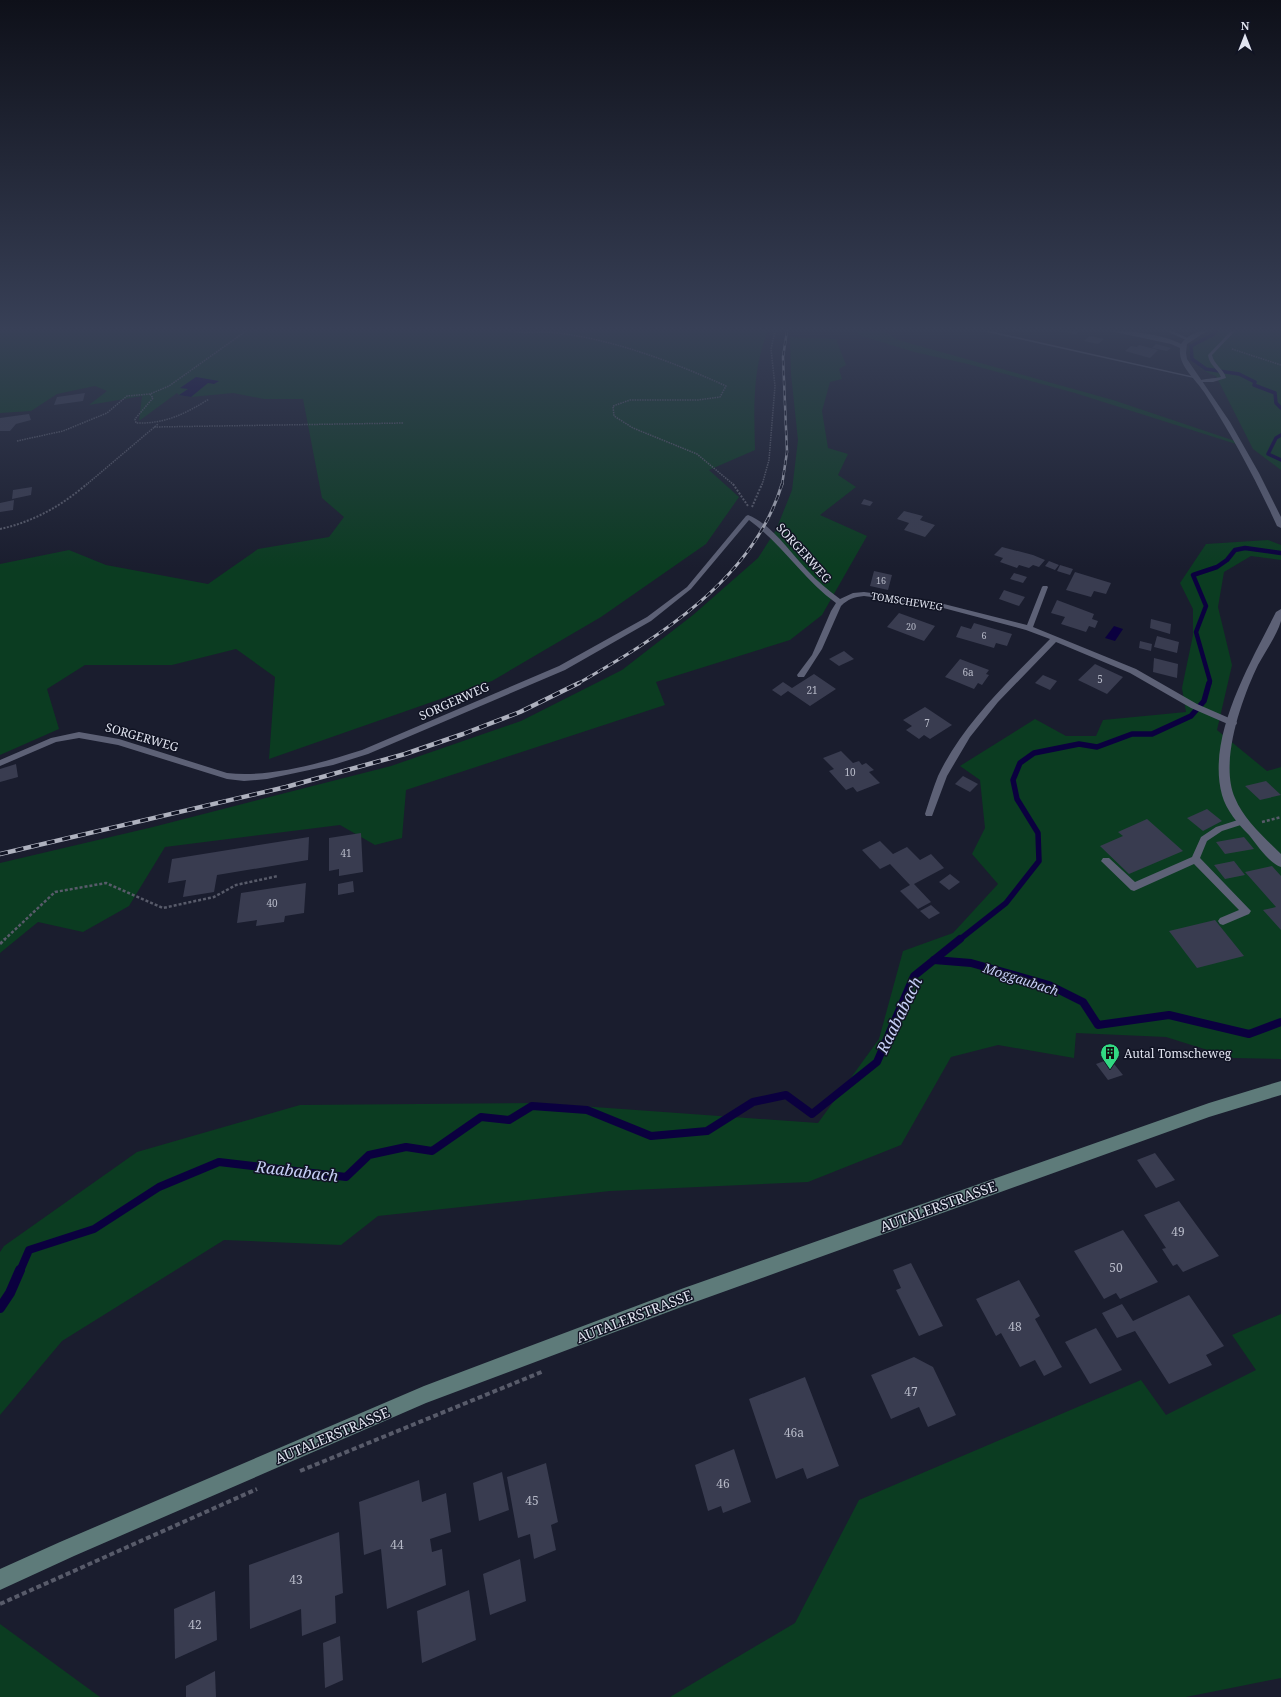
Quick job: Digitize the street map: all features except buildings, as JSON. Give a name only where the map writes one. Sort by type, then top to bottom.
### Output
[{"type":"main road","name":"AUTALERSTRASSE","points":[[0,1580],[67,1549],[424,1395],[707,1289],[1208,1110],[1281,1088]]},
{"type":"street","points":[[1218,410],[1263,486],[1281,526]]},
{"type":"street","points":[[1281,612],[1245,683],[1233,722],[1225,762],[1228,796],[1244,821],[1281,862]]},
{"type":"lane","name":"SORGERWEG","points":[[0,763],[54,740],[79,735],[120,742],[227,776],[244,778],[267,776],[296,770],[365,752],[562,668],[649,619],[689,588],[748,517],[769,531],[822,592],[839,602]]},
{"type":"lane","points":[[1029,628],[1045,586]]},
{"type":"lane","name":"TOMSCHEWEG","points":[[839,602],[854,594],[864,594],[932,603],[1029,628],[1133,671],[1194,706],[1212,715],[1233,722]]},
{"type":"lane","points":[[801,675],[809,666],[826,631],[834,608],[839,602]]},
{"type":"lane","points":[[929,814],[945,771],[969,733],[1012,683],[1056,638]]},
{"type":"lane","points":[[1106,861],[1134,887],[1195,859],[1204,839],[1219,829],[1244,821]]},
{"type":"lane","points":[[1195,859],[1246,911],[1223,921]]},
{"type":"path","points":[[17,441],[63,431],[109,410]]},
{"type":"path","points":[[143,410],[135,419],[136,423],[158,424],[170,421],[192,410]]},
{"type":"path","points":[[613,410],[614,416],[633,428],[697,454],[732,483],[751,510],[765,478],[769,460],[773,410]]},
{"type":"path","points":[[154,427],[404,423]]},
{"type":"path","points":[[0,529],[14,528],[50,509],[91,482],[158,424]]},
{"type":"path","points":[[0,944],[55,892],[106,883],[163,908],[214,897],[236,885],[278,876]]},
{"type":"path","points":[[296,1472],[550,1369]]},
{"type":"path","points":[[0,1604],[261,1488]]},
{"type":"green space","points":[[0,410],[32,410],[31,411],[0,413]]},
{"type":"green space","points":[[140,410],[154,410],[139,421]]},
{"type":"green space","points":[[305,410],[754,410],[755,450],[709,470],[739,497],[706,544],[601,617],[492,681],[269,759],[275,677],[236,649],[172,665],[85,665],[47,689],[59,729],[0,755],[0,564],[69,550],[106,565],[208,584],[258,549],[329,537],[344,517],[322,498]]},
{"type":"green space","points":[[795,410],[822,410],[828,448],[848,454],[838,475],[856,487],[820,515],[867,536],[822,615],[790,640],[656,682],[665,705],[406,790],[402,838],[375,845],[340,825],[165,847],[129,906],[83,932],[38,922],[0,953],[0,863],[153,827],[391,766],[521,721],[622,670],[693,615],[758,558],[776,530],[792,490],[798,440]]},
{"type":"green space","points":[[1129,410],[1143,410],[1235,441],[1236,444]]},
{"type":"green space","points":[[1233,410],[1281,410],[1281,470],[1253,449]]},
{"type":"green space","points":[[1268,540],[1281,545],[1281,560],[1251,556],[1224,572],[1218,607],[1232,665],[1217,730],[1267,771],[1281,767],[1281,1059],[1233,1058],[1166,1037],[1076,1033],[1074,1058],[998,1045],[951,1057],[901,1145],[808,1182],[610,1191],[378,1216],[341,1245],[224,1240],[62,1341],[0,1415],[0,1252],[4,1246],[137,1152],[300,1105],[539,1103],[818,1123],[879,1039],[903,951],[953,933],[998,884],[972,854],[985,828],[980,780],[960,766],[1035,719],[1066,736],[1096,736],[1103,720],[1186,712],[1182,688],[1193,635],[1193,609],[1180,583],[1206,544]]},
{"type":"green space","points":[[1281,1314],[1281,1678],[1186,1697],[670,1697],[795,1623],[859,1500],[1141,1380],[1166,1415],[1256,1370],[1232,1335]]},
{"type":"green space","points":[[0,1624],[100,1697],[0,1697]]},
{"type":"shaded area","points":[[1114,626],[1123,629],[1115,641],[1105,638]]},
{"type":"waterway","points":[[1281,435],[1276,438],[1268,454],[1281,460]]},
{"type":"waterway","points":[[1209,684],[1210,681],[1196,632],[1206,606],[1193,575],[1217,567],[1227,560],[1235,550],[1245,548],[1281,553]]},
{"type":"waterway","points":[[959,940],[1006,903],[1039,861],[1038,833],[1017,799],[1013,780],[1020,763],[1034,753],[1079,744],[1097,747],[1132,734],[1152,734],[1191,716],[1204,701],[1209,683]]},
{"type":"waterway","name":"Raababach","points":[[20,1271],[29,1250],[94,1229],[159,1187],[219,1162],[346,1177],[369,1155],[406,1147],[432,1151],[481,1117],[509,1120],[532,1106],[587,1110],[651,1136],[707,1131],[753,1102],[786,1095],[812,1114],[877,1062],[914,976],[960,939]]},
{"type":"waterway","name":"Moggaubach","points":[[934,960],[971,963],[1049,985],[1083,1002],[1098,1025],[1169,1015],[1249,1034],[1281,1022]]},
{"type":"waterway","name":"Raababach","points":[[0,1308],[10,1293],[20,1270]]},
{"type":"railway","points":[[782,485],[787,452],[785,410]]},
{"type":"railway","points":[[577,684],[640,646],[670,625],[699,602],[726,577],[749,549],[768,518],[782,484]]},
{"type":"railway","points":[[0,854],[286,787],[405,754],[520,712],[577,684]]},
{"type":"place","name":"Autal Tomscheweg","points":[[1110,1070]]}]
